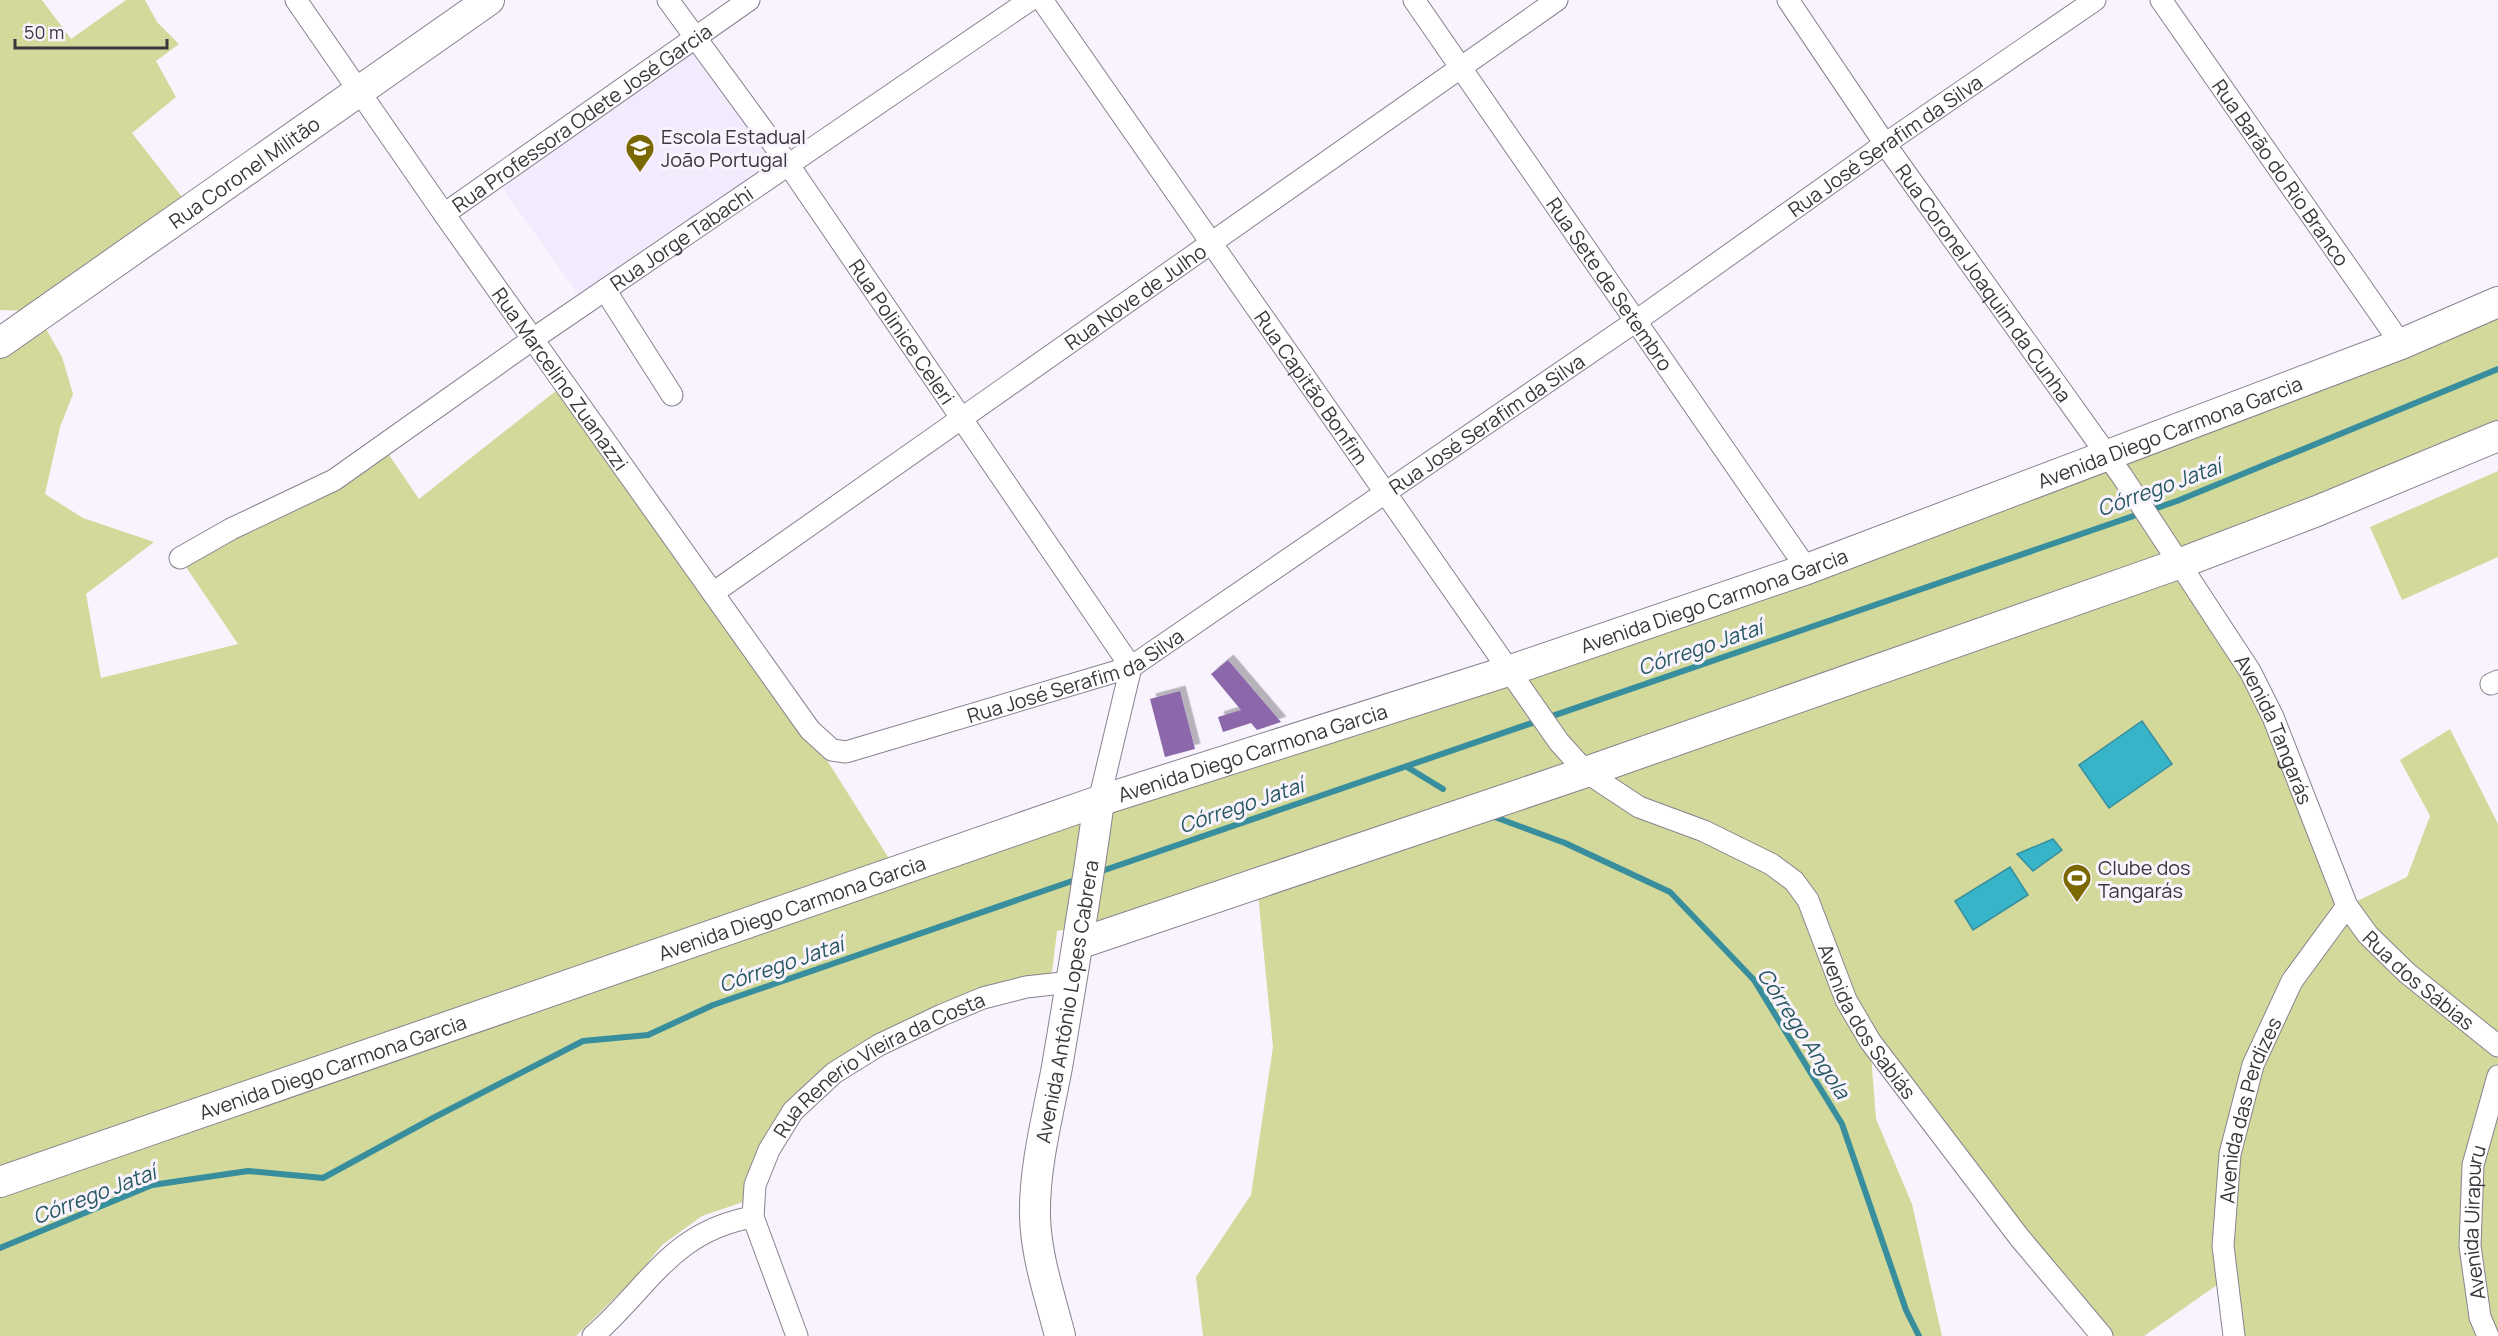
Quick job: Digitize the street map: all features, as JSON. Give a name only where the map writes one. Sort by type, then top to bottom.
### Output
[{"type":"main road","name":"Rua Coronel Militão","points":[[0,343],[489,0]]},
{"type":"main road","name":"Avenida Diego Carmona Garcia","points":[[0,1182],[1807,569],[2401,344],[2498,302]]},
{"type":"main road","points":[[1080,933],[1586,772],[2173,552],[2317,511],[2498,436]]},
{"type":"main road","name":"Avenida Antônio Lopes Cabrera","points":[[1060,1336],[1041,1264],[1036,1239],[1035,1212],[1039,1169],[1080,933],[1098,809]]},
{"type":"street","name":"Rua Marcelino Zuanazzi","points":[[296,0],[444,214],[810,730],[832,750]]},
{"type":"street","name":"Rua Polinice Celeri","points":[[668,0],[788,164],[1131,667]]},
{"type":"street","name":"Rua Professora Odete José Garcia","points":[[444,214],[749,0]]},
{"type":"street","name":"Rua Jorge Tabachi","points":[[180,558],[231,529],[334,480],[533,339],[1030,0]]},
{"type":"street","name":"Rua Capitão Bonfim","points":[[1042,0],[1539,715],[1558,741],[1586,772]]},
{"type":"street","name":"Rua Sete de Setembro","points":[[1414,0],[1807,569]]},
{"type":"street","name":"Rua Nove de Julho","points":[[713,593],[964,419],[1557,0]]},
{"type":"street","name":"Rua Coronel Joaquim da Cunha","points":[[1788,0],[1885,144],[2173,552]]},
{"type":"street","name":"Rua José Serafim da Silva","points":[[832,750],[846,752],[860,749],[1131,667],[1636,321],[1885,144],[2095,0]]},
{"type":"street","name":"Rua Barão do Rio Branco","points":[[2161,0],[2401,344]]},
{"type":"street","points":[[605,290],[672,395]]},
{"type":"street","name":"Avenida Tangarás","points":[[2173,552],[2250,670],[2273,717],[2347,906]]},
{"type":"street","name":"Avenida Antônio Lopes Cabrera","points":[[1098,809],[1131,667]]},
{"type":"street","name":"Avenida dos Sabiás","points":[[1586,772],[1639,807],[1704,831],[1771,864],[1794,881],[1808,900],[1846,1000],[1870,1041],[2019,1237],[2102,1336]]},
{"type":"street","name":"Rua dos Sábias","points":[[2347,906],[2368,935],[2407,973],[2498,1046]]},
{"type":"street","name":"Avenida das Perdizes","points":[[2234,1336],[2223,1246],[2229,1154],[2253,1065],[2292,981],[2347,906]]},
{"type":"street","name":"Rua Renerio Vieira da Costa","points":[[753,1217],[754,1185],[769,1150],[793,1111],[834,1073],[879,1045],[983,999],[1026,987],[1071,982]]},
{"type":"street","name":"Avenida Uirapuru","points":[[2488,1336],[2480,1317],[2469,1246],[2473,1165],[2498,1076]]},
{"type":"street","points":[[593,1336],[616,1327],[646,1279],[676,1250],[712,1228],[732,1220],[753,1217],[797,1336]]},
{"type":"shaded area","name":"Escola Estadual João Portugal","points":[[695,44],[781,162],[582,300],[499,183]]},
{"type":"green space","points":[[0,0],[42,0],[71,39],[126,0],[145,0],[157,22],[179,44],[156,61],[176,97],[132,133],[189,206],[37,311],[0,310]]},
{"type":"green space","points":[[2498,317],[2498,427],[2188,550],[1122,919],[1057,931],[1052,972],[829,1069],[743,1202],[702,1216],[662,1245],[636,1277],[576,1336],[0,1336],[0,1188],[2102,471],[2246,419]]},
{"type":"green space","points":[[41,320],[62,357],[73,394],[60,427],[45,494],[83,518],[154,542],[86,594],[101,678],[238,644],[180,558],[383,446],[419,499],[557,390],[818,746],[890,860],[0,1176],[0,349]]},
{"type":"green space","points":[[2498,471],[2498,557],[2402,600],[2370,527]]},
{"type":"green space","points":[[2181,563],[2250,671],[2347,906],[2407,877],[2430,816],[2400,760],[2450,729],[2498,824],[2498,1336],[2234,1336],[2227,1278],[2144,1336],[2102,1336],[1870,1042],[1876,1119],[1912,1204],[1942,1336],[1203,1336],[1196,1277],[1251,1195],[1273,1047],[1257,884]]},
{"type":"water","points":[[2142,721],[2172,764],[2109,808],[2079,765]]},
{"type":"water","points":[[2053,839],[2062,850],[2033,871],[2017,854]]},
{"type":"water","points":[[2010,867],[2028,895],[1973,930],[1955,901]]},
{"type":"building","points":[[1228,660],[1281,722],[1257,730],[1251,723],[1223,732],[1218,717],[1241,710],[1211,674]]},
{"type":"building","points":[[1180,691],[1195,749],[1165,757],[1150,699]]},
{"type":"waterway","name":"Córrego Jataí","points":[[1099,872],[2177,501],[2498,369]]},
{"type":"waterway","name":"Córrego Angola","points":[[1407,767],[1443,789]]},
{"type":"waterway","name":"Córrego Angola","points":[[1492,816],[1565,843],[1670,892],[1754,980],[1842,1124],[1906,1310],[1919,1336]]},
{"type":"waterway","name":"Córrego Jataí","points":[[0,1248],[152,1185],[248,1171],[323,1178],[433,1118],[583,1041],[648,1035],[713,1005],[1078,879]]},
{"type":"place","name":"Escola Estadual João Portugal","points":[[640,174]]},
{"type":"place","name":"Clube dos Tangarás","points":[[2077,904]]}]
